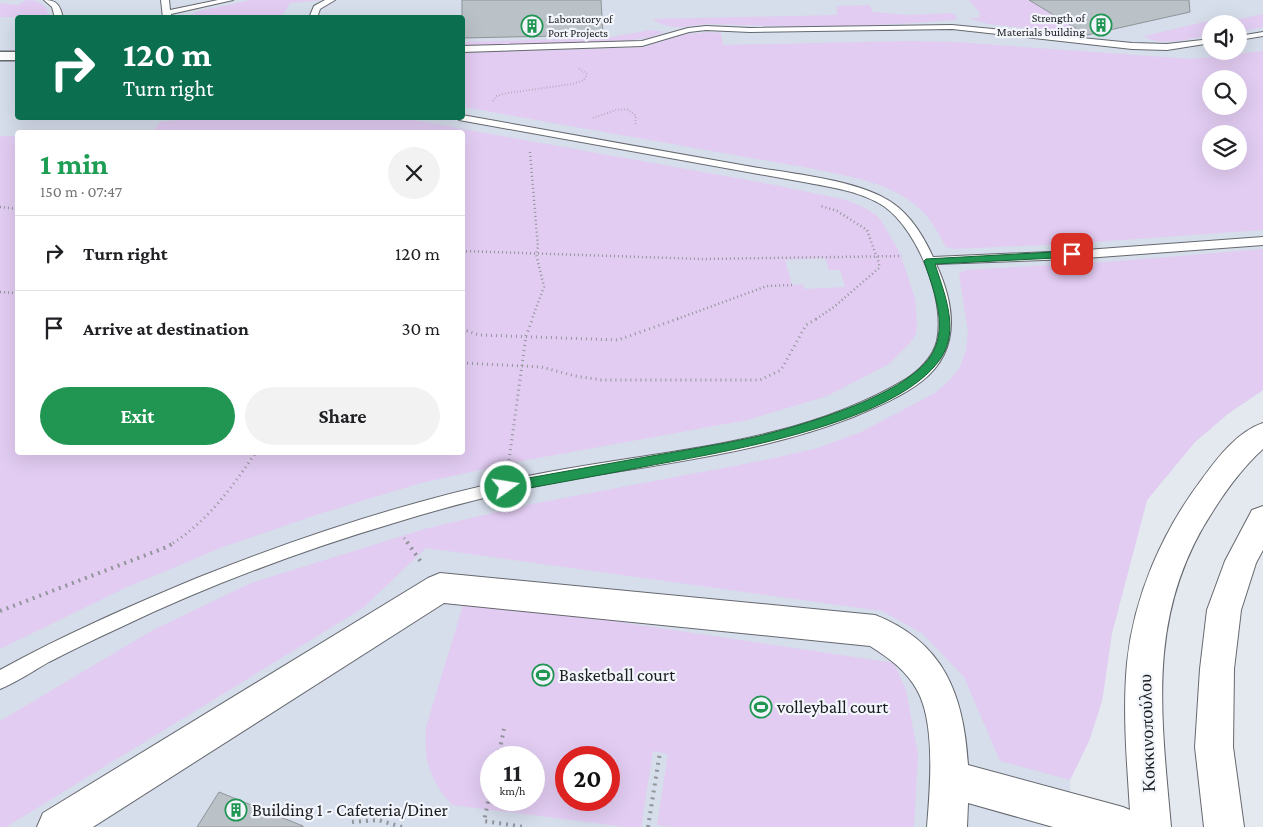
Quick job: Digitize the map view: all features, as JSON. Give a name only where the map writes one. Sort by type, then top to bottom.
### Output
[{"type":"street","points":[[0,56],[15,56]]},
{"type":"street","name":"Κοκκινοπούλου","points":[[1151,827],[1143,711],[1147,642],[1163,577],[1184,530],[1202,502],[1226,470],[1263,434]]},
{"type":"street","points":[[1224,827],[1214,747],[1217,669],[1224,610],[1241,561],[1263,518]]},
{"type":"street","points":[[57,827],[440,588],[875,631],[900,646],[919,662],[936,690],[944,720],[950,779],[947,827]]},
{"type":"street","points":[[950,779],[1123,827]]},
{"type":"lane","points":[[48,0],[56,6],[58,15]]},
{"type":"lane","points":[[164,0],[167,15],[229,0]]},
{"type":"lane","points":[[314,15],[317,8],[331,0]]},
{"type":"lane","points":[[465,49],[642,43],[688,30],[706,28],[750,30],[952,27],[1132,46],[1167,47],[1202,42]]},
{"type":"lane","points":[[1247,37],[1263,34]]},
{"type":"lane","points":[[0,680],[30,662],[132,612],[228,572],[425,506],[506,487],[759,441],[844,414],[881,398],[914,380],[937,356],[946,328],[941,301],[929,261],[904,217],[888,204],[870,195],[851,189],[790,176],[465,118]]},
{"type":"lane","points":[[929,261],[1072,254],[1263,241]]},
{"type":"path","points":[[497,106],[493,101],[502,94],[573,84],[584,80],[587,74],[581,68]]},
{"type":"path","points":[[589,118],[599,116],[614,109],[625,108],[636,116],[634,124],[636,129]]},
{"type":"path","points":[[506,487],[526,336],[544,286],[536,254],[538,247],[528,129]]},
{"type":"path","points":[[465,363],[541,367],[575,376],[602,380],[746,382],[766,378],[781,370],[806,325],[834,307],[875,273],[879,263],[870,234],[862,226],[837,211],[796,199],[786,192],[790,176]]},
{"type":"path","points":[[0,207],[15,209]]},
{"type":"path","points":[[465,251],[702,259],[876,255],[906,256],[929,261]]},
{"type":"path","points":[[465,330],[479,335],[618,340],[767,286],[792,285]]},
{"type":"path","points":[[0,292],[15,293]]},
{"type":"path","points":[[0,611],[167,547],[183,538],[196,527],[240,477],[254,455]]},
{"type":"path","points":[[389,517],[440,588]]},
{"type":"path","points":[[500,746],[504,729]]},
{"type":"path","points":[[648,827],[660,752]]},
{"type":"path","points":[[486,811],[484,821],[524,827]]},
{"type":"path","points":[[352,822],[372,819],[393,822],[402,827]]},
{"type":"shaded area","points":[[0,0],[1263,0],[1263,390],[1229,413],[1195,442],[1147,500],[1112,633],[1102,701],[1089,741],[1070,780],[1071,827],[0,827]]},
{"type":"shaded area","points":[[27,0],[35,1],[45,7],[49,15],[0,17],[0,3],[17,5]]},
{"type":"shaded area","points":[[251,0],[324,0],[290,3],[282,15],[190,15],[199,11]]},
{"type":"shaded area","points":[[969,0],[1029,0],[1087,35],[988,24],[969,18],[979,18],[980,13]]},
{"type":"shaded area","points":[[869,5],[873,12],[910,15],[949,13],[954,14],[957,18],[955,20],[864,25],[773,26],[712,24],[679,27],[671,27],[653,19],[837,15],[837,6]]},
{"type":"shaded area","points":[[1263,14],[1263,27],[1247,30],[1247,18]]},
{"type":"shaded area","points":[[1202,22],[1202,37],[1168,42],[1151,40],[1144,36]]},
{"type":"shaded area","points":[[651,30],[665,32],[648,38],[624,41],[465,46],[465,42],[605,38]]},
{"type":"shaded area","points":[[711,32],[721,33],[723,45],[909,41],[955,42],[1192,59],[1202,58],[1202,60],[1247,60],[1247,53],[1263,51],[1263,230],[1065,244],[954,249],[946,247],[929,219],[911,201],[872,182],[814,169],[465,107],[465,53],[645,47],[686,34]]},
{"type":"shaded area","points":[[178,120],[413,120],[775,185],[846,200],[865,208],[877,216],[900,253],[915,299],[916,334],[889,364],[827,396],[747,420],[522,461],[421,483],[319,514],[223,547],[125,588],[0,649],[0,136],[15,136],[15,455],[465,455],[465,130],[154,130],[160,122]],"holes":[[[825,258],[829,270],[840,270],[845,287],[804,289],[803,284],[792,285],[785,260]]]},
{"type":"shaded area","points":[[1263,249],[1263,390],[1229,413],[1195,442],[1147,500],[1112,633],[1102,701],[1089,741],[1070,780],[1000,761],[964,677],[923,634],[882,611],[426,548],[363,608],[6,827],[0,827],[0,721],[153,630],[251,583],[428,528],[532,504],[770,459],[818,448],[861,432],[935,393],[950,380],[960,367],[966,350],[968,332],[959,274],[966,270],[1120,261]]},
{"type":"shaded area","points":[[465,599],[894,663],[906,690],[918,755],[914,827],[674,827],[657,825],[668,754],[653,751],[641,827],[625,827],[499,811],[545,811],[545,746],[480,746],[480,809],[452,805],[433,778],[427,760],[426,727]]},
{"type":"building","name":"Laboratory of Port Projects","points":[[462,0],[601,0],[603,35],[465,38],[465,15],[462,15]]},
{"type":"building","name":"Strength of Materials building","points":[[1029,0],[1189,0],[1190,12],[1087,35]]},
{"type":"building","name":"Building 1 - Cafeteria/Diner","points":[[219,792],[303,826],[303,827],[197,827]]},
{"type":"place","name":"Strength of Materials building","points":[[1101,25]]},
{"type":"place","name":"Laboratory of Port Projects","points":[[532,26]]},
{"type":"place","name":"Basketball court","points":[[543,675]]},
{"type":"place","name":"volleyball court","points":[[761,707]]},
{"type":"place","name":"Building 1 - Cafeteria/Diner","points":[[236,810]]},
{"type":"route","points":[[506,487],[759,441],[844,414],[881,398],[914,380],[937,356],[946,328],[941,301],[929,261],[1072,254]]}]
